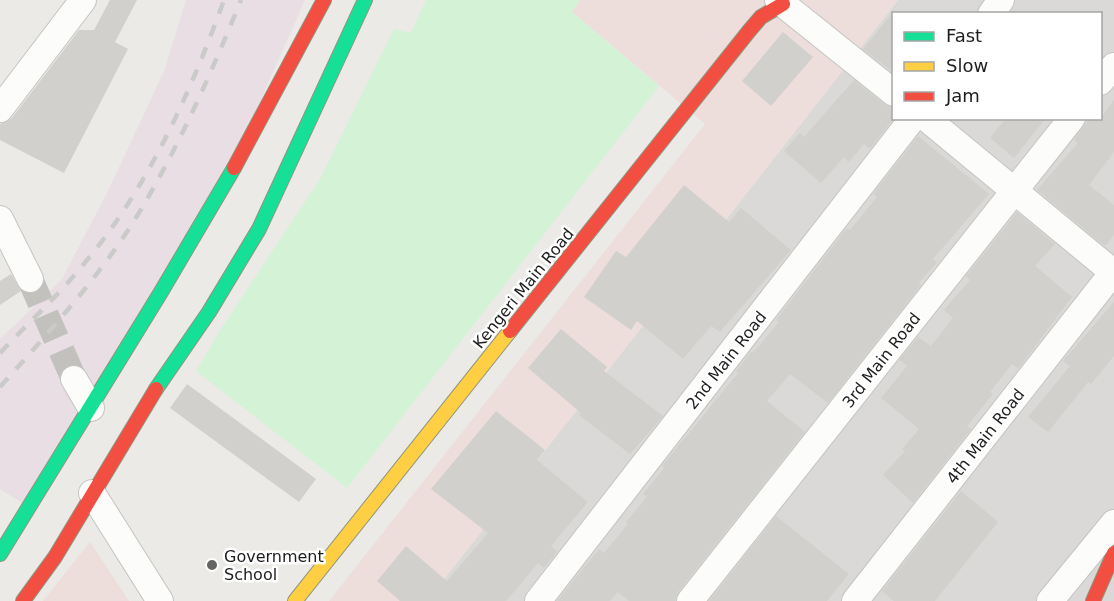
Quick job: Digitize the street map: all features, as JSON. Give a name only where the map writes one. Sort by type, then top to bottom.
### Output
[{"type":"street","points":[[0,109],[83,0]]},
{"type":"street","points":[[0,554],[57,467],[189,249],[277,93],[324,0]]},
{"type":"street","points":[[23,601],[55,557],[140,412],[209,312],[259,229],[364,0]]},
{"type":"street","points":[[771,29],[782,1],[892,91]]},
{"type":"street","name":"Kengeri Main Road","points":[[295,601],[749,31],[761,17],[782,1]]},
{"type":"street","points":[[1102,81],[1114,66]]},
{"type":"street","name":"2nd Main Road","points":[[538,601],[911,120]]},
{"type":"street","points":[[928,120],[1114,272]]},
{"type":"street","name":"3rd Main Road","points":[[690,601],[1070,120]]},
{"type":"street","points":[[0,219],[30,279]]},
{"type":"street","name":"4th Main Road","points":[[855,601],[1114,272]]},
{"type":"street","points":[[74,379],[91,408]]},
{"type":"street","points":[[92,493],[160,601]]},
{"type":"street","points":[[1050,601],[1114,523]]},
{"type":"street","points":[[1098,596],[1113,559]]},
{"type":"shaded area","points":[[186,0],[305,0],[254,115],[32,509],[0,489],[0,339],[62,279],[108,191],[164,71]]},
{"type":"shaded area","points":[[580,0],[898,0],[427,601],[329,601],[705,124],[572,12]]},
{"type":"shaded area","points":[[898,0],[1114,0],[1114,601],[427,601]]},
{"type":"shaded area","points":[[90,542],[129,601],[43,601]]},
{"type":"green space","points":[[426,0],[580,0],[572,12],[659,86],[347,488],[196,371],[320,179],[394,29],[411,33]]},
{"type":"building","points":[[110,0],[137,0],[115,42],[128,49],[64,173],[0,140],[0,124],[12,118],[79,30],[94,30]]},
{"type":"building","points":[[892,13],[892,71],[863,49]]},
{"type":"building","points":[[783,32],[813,57],[771,106],[742,81]]},
{"type":"building","points":[[854,80],[885,105],[892,107],[892,120],[870,149],[864,144],[849,162],[844,157],[821,183],[784,151],[800,133],[804,137]]},
{"type":"building","points":[[1114,100],[1114,152],[1089,185],[1114,205],[1114,235],[1105,246],[1037,190],[1078,143],[1074,140],[1089,120],[1102,120]]},
{"type":"building","points":[[1004,120],[1044,120],[1014,158],[990,138]]},
{"type":"building","points":[[918,136],[989,194],[933,259],[937,262],[919,283],[921,285],[828,403],[790,374],[767,401],[805,432],[678,592],[675,601],[629,601],[618,592],[610,601],[557,601],[599,549],[604,553],[628,524],[626,522],[647,497],[643,494],[664,468],[662,466],[738,373],[736,371],[751,352],[753,353],[779,322],[776,320],[847,228],[850,230],[877,197],[873,194]]},
{"type":"building","points":[[684,185],[729,222],[741,208],[791,250],[720,332],[711,326],[683,359],[637,321],[631,330],[584,297],[616,251],[626,257]]},
{"type":"building","points":[[1017,212],[1055,244],[1035,266],[1072,297],[1018,369],[1012,364],[990,392],[993,394],[967,426],[971,429],[913,503],[883,475],[905,451],[902,449],[919,429],[881,398],[907,366],[899,360],[918,337],[931,346],[953,318],[944,310],[970,280],[966,276]]},
{"type":"building","points":[[11,274],[21,291],[0,305],[0,281]]},
{"type":"building","points":[[1114,302],[1114,356],[1091,384],[1088,382],[1048,432],[1028,417],[1070,366],[1063,361]]},
{"type":"building","points":[[561,329],[607,367],[604,371],[663,416],[630,454],[579,415],[581,413],[528,368]]},
{"type":"building","points":[[187,384],[316,479],[299,502],[170,408]]},
{"type":"building","points":[[496,411],[545,450],[537,460],[588,502],[551,546],[557,552],[544,568],[538,563],[506,601],[400,601],[377,581],[406,546],[447,581],[488,533],[431,489]]},
{"type":"building","points":[[961,491],[998,522],[935,601],[894,601],[882,591]]},
{"type":"building","points":[[776,516],[849,574],[827,601],[709,601]]},
{"type":"tunnel","points":[[30,279],[74,379]]},
{"type":"railway","points":[[0,353],[72,277],[127,206],[165,140],[197,71],[224,0]]},
{"type":"railway","points":[[0,387],[87,286],[134,221],[192,113],[241,0]]},
{"type":"traffic: fast","points":[[156,389],[209,312],[259,229],[365,0]]},
{"type":"traffic: fast","points":[[0,554],[161,292],[234,168]]},
{"type":"traffic: slow","points":[[295,601],[510,331]]},
{"type":"traffic: jam","points":[[234,168],[324,0]]},
{"type":"traffic: jam","points":[[510,331],[749,31],[761,17],[783,4]]},
{"type":"traffic: jam","points":[[23,601],[55,557],[156,389]]},
{"type":"traffic: jam","points":[[1093,601],[1114,553]]},
{"type":"place","name":"Government School","points":[[212,565]]}]
